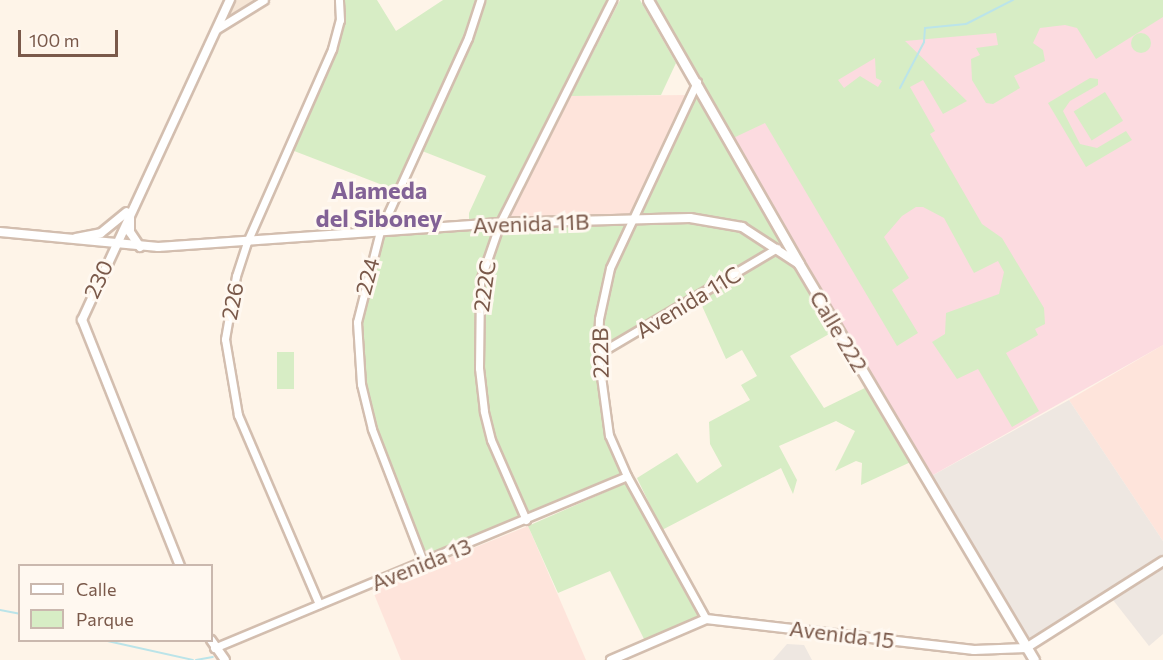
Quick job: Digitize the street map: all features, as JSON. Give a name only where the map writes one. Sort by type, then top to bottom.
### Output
[{"type":"main road","name":"Calle 222","points":[[648,0],[697,82],[799,264],[1034,660]]},
{"type":"street","name":"230","points":[[179,564],[83,326],[86,306],[230,0]]},
{"type":"street","points":[[216,28],[264,0]]},
{"type":"street","name":"226","points":[[319,604],[238,415],[230,384],[227,319],[247,242],[332,49],[340,20],[339,0]]},
{"type":"street","name":"224","points":[[424,564],[372,429],[361,384],[360,300],[380,231],[468,38],[480,0]]},
{"type":"street","name":"222C","points":[[526,520],[491,440],[479,368],[480,281],[500,223],[612,0]]},
{"type":"street","name":"222B","points":[[697,82],[632,219],[604,288],[598,354],[604,416],[627,476],[706,619]]},
{"type":"street","points":[[63,240],[93,235],[111,227],[139,194]]},
{"type":"street","points":[[131,210],[130,232],[140,247]]},
{"type":"street","name":"Avenida 11B","points":[[0,232],[140,247],[247,242],[500,223],[632,219],[717,220],[742,227],[799,264]]},
{"type":"street","name":"Avenida 11C","points":[[598,354],[777,248]]},
{"type":"street","name":"Avenida 13","points":[[213,644],[424,564],[627,476]]},
{"type":"street","points":[[1026,648],[1163,561]]},
{"type":"street","name":"Avenida 15","points":[[611,660],[706,619],[974,650],[1026,648]]},
{"type":"street","points":[[213,644],[225,660]]},
{"type":"shaded area","points":[[230,0],[264,0],[217,29]]},
{"type":"shaded area","points":[[934,0],[1163,0],[1163,345],[926,479],[716,116]]},
{"type":"shaded area","points":[[691,95],[631,219],[500,223],[564,96]]},
{"type":"shaded area","points":[[1163,345],[1163,541],[1069,400]]},
{"type":"shaded area","points":[[1069,400],[1163,541],[1163,561],[1026,648],[926,479]]},
{"type":"shaded area","points":[[528,526],[586,660],[401,660],[372,589]]},
{"type":"shaded area","points":[[1163,563],[1163,634],[1149,646],[1113,600]]},
{"type":"shaded area","points":[[787,644],[804,645],[812,660],[773,660]]},
{"type":"green space","points":[[339,0],[377,0],[396,31],[443,0],[612,0],[501,222],[632,219],[697,82],[650,3],[654,0],[1163,0],[1163,17],[1096,59],[1077,28],[1065,25],[1040,28],[1033,43],[1043,50],[1045,61],[1014,76],[1020,88],[993,104],[986,103],[972,80],[971,59],[980,55],[976,48],[998,45],[996,33],[905,41],[967,101],[943,114],[923,80],[910,87],[935,131],[930,134],[982,224],[1002,238],[1044,308],[1045,324],[1035,329],[1038,335],[1006,353],[1039,411],[1012,427],[978,369],[957,379],[932,342],[945,334],[946,313],[999,294],[1004,272],[998,261],[974,273],[944,218],[923,207],[916,207],[902,216],[884,237],[909,278],[892,290],[918,333],[897,346],[765,123],[729,140],[838,329],[790,356],[824,408],[871,385],[915,460],[861,485],[862,463],[856,461],[835,471],[855,431],[836,421],[779,446],[797,480],[793,494],[781,468],[662,530],[637,478],[677,453],[697,483],[722,466],[710,444],[709,422],[750,400],[741,385],[757,376],[742,350],[726,359],[698,297],[598,354],[604,416],[627,476],[424,564],[361,384],[357,322],[380,231],[469,225],[469,213],[486,176],[417,149],[398,191],[289,149],[332,49],[340,20]],"holes":[[[875,58],[876,78],[882,81],[878,87],[860,76],[844,88],[838,80]]]},
{"type":"green space","points":[[620,0],[640,0],[676,63],[661,95],[571,96]]},
{"type":"green space","points":[[1141,33],[1148,36],[1151,43],[1148,50],[1141,53],[1134,50],[1131,43],[1134,36]]},
{"type":"green space","points":[[1090,78],[1098,79],[1098,85],[1070,101],[1063,111],[1080,144],[1097,148],[1126,131],[1132,140],[1086,167],[1048,103]]},
{"type":"green space","points":[[1105,92],[1123,121],[1092,140],[1074,112]]},
{"type":"green space","points":[[277,352],[294,352],[294,389],[277,389]]},
{"type":"green space","points":[[626,483],[699,618],[645,641],[610,571],[558,593],[528,526]]},
{"type":"waterway","points":[[900,88],[924,42],[925,28],[966,24],[1013,0]]},
{"type":"waterway","points":[[0,610],[18,614]]},
{"type":"waterway","points":[[112,642],[193,660]]},
{"type":"waterway","points":[[196,660],[213,657]]},
{"type":"district","name":"Alameda del Siboney","points":[[379,204]]}]
